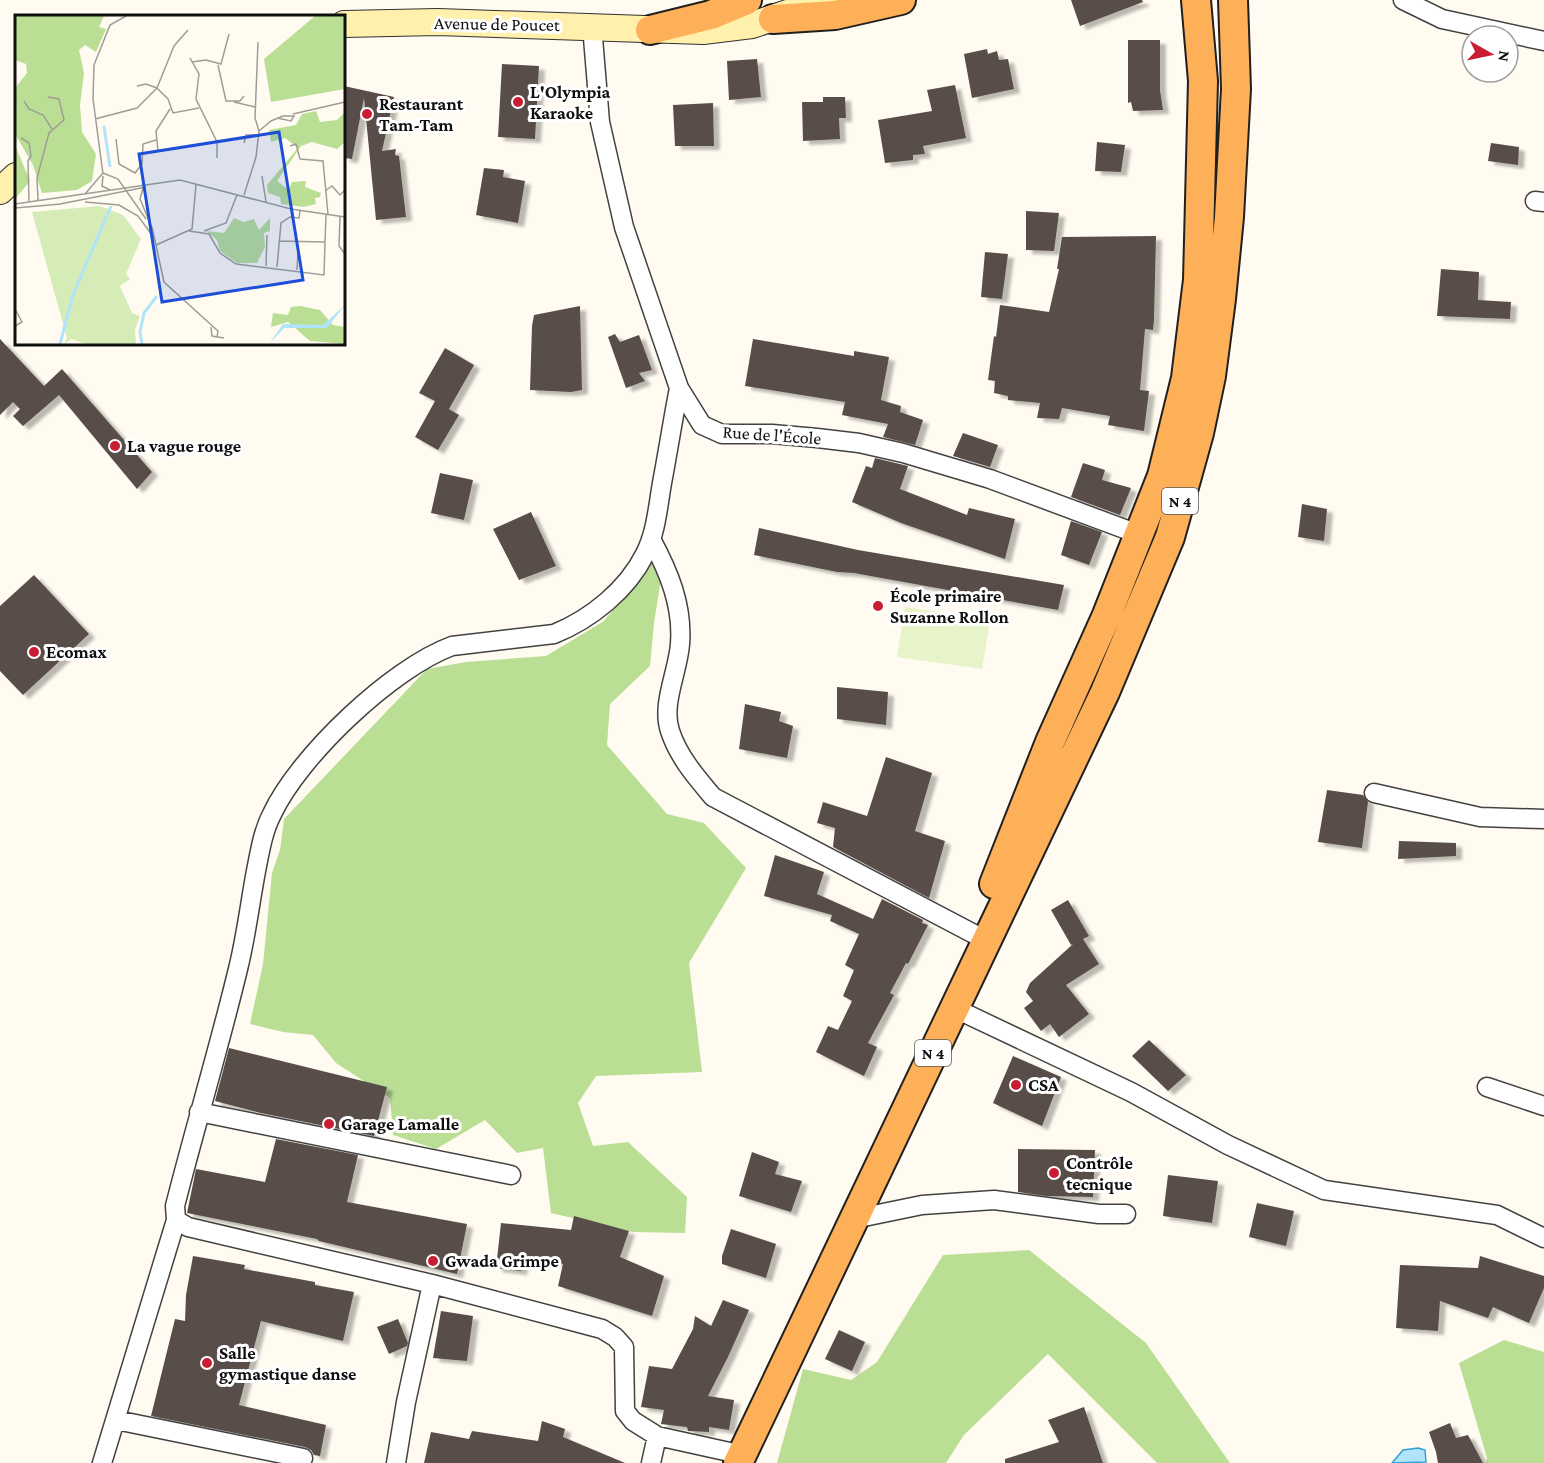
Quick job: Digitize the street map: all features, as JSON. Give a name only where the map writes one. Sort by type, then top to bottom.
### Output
[{"type":"highway","points":[[650,30],[711,15],[747,0]]},
{"type":"highway","points":[[773,19],[835,15],[901,0]]},
{"type":"highway","name":"N 4","points":[[735,1460],[854,1219],[1105,692],[1170,537],[1199,433],[1212,365],[1228,217],[1236,88],[1233,0]]},
{"type":"highway","name":"N 4","points":[[735,1460],[763,1376],[807,1276],[846,1209],[974,934],[1050,742],[1107,615],[1162,476],[1186,378],[1198,280],[1203,81],[1196,1]]},
{"type":"main road","name":"Avenue de Poucet","points":[[345,24],[438,22],[703,31],[752,25],[826,0]]},
{"type":"main road","points":[[0,191],[15,177]]},
{"type":"street","points":[[1403,0],[1442,19],[1544,41]]},
{"type":"street","name":"Rue de l'École","points":[[592,26],[600,122],[624,227],[679,388],[702,424],[722,434],[772,434],[817,438],[859,443],[903,453],[990,479],[1138,534]]},
{"type":"street","points":[[102,1463],[176,1220],[175,1206],[238,967],[262,840],[271,814],[286,787],[322,745],[384,685],[411,666],[437,651],[452,646],[554,634],[569,628],[621,588],[646,553],[651,539],[679,388]]},
{"type":"street","points":[[651,539],[668,570],[678,614],[680,645],[668,720],[670,730],[698,779],[713,796],[974,934]]},
{"type":"street","points":[[1374,794],[1480,817],[1544,819]]},
{"type":"street","points":[[954,1008],[1131,1092],[1228,1145],[1324,1190],[1497,1215],[1544,1238]]},
{"type":"street","points":[[1487,1087],[1544,1106]]},
{"type":"street","points":[[199,1112],[511,1175]]},
{"type":"street","points":[[854,1219],[922,1205],[994,1200],[1099,1214],[1126,1214]]},
{"type":"street","points":[[176,1220],[188,1227],[432,1284],[602,1329],[615,1337],[624,1347],[625,1411],[633,1421],[657,1436],[735,1460]]},
{"type":"street","points":[[396,1463],[406,1402],[432,1284]]},
{"type":"street","points":[[116,1420],[303,1458]]},
{"type":"street","points":[[651,1463],[657,1436]]},
{"type":"green space","points":[[652,561],[662,573],[650,666],[610,704],[607,745],[667,814],[704,823],[746,868],[689,963],[702,1072],[596,1076],[578,1103],[593,1146],[628,1142],[687,1197],[685,1233],[633,1232],[551,1213],[543,1148],[517,1153],[485,1120],[436,1149],[393,1135],[390,1098],[336,1063],[313,1035],[283,1032],[250,1024],[263,964],[272,873],[280,850],[284,819],[427,669],[466,662],[546,656],[604,621]]},
{"type":"green space","points":[[905,607],[990,620],[982,669],[897,657]]},
{"type":"green space","points":[[1029,1250],[1146,1343],[1230,1463],[1157,1463],[1048,1354],[964,1435],[946,1463],[777,1463],[803,1369],[851,1380],[877,1362],[943,1255]]},
{"type":"green space","points":[[1504,1340],[1544,1352],[1544,1463],[1486,1463],[1487,1458],[1459,1363]]},
{"type":"water","points":[[1418,1448],[1425,1450],[1426,1462],[1392,1463],[1403,1450]]},
{"type":"building","points":[[1071,0],[1142,0],[1143,2],[1080,26]]},
{"type":"building","points":[[1128,40],[1160,40],[1160,90],[1163,110],[1133,111],[1131,102],[1128,103]]},
{"type":"building","points":[[987,49],[988,54],[997,51],[999,60],[1008,59],[1014,89],[972,98],[964,54]]},
{"type":"building","points":[[757,59],[761,97],[729,100],[727,61]]},
{"type":"building","name":"L'Olympia Karaoke","points":[[502,64],[539,66],[535,139],[498,137]]},
{"type":"building","points":[[955,85],[966,138],[923,146],[925,154],[913,155],[913,160],[885,163],[878,120],[932,111],[927,90]]},
{"type":"building","points":[[345,86],[394,97],[382,151],[396,149],[395,155],[399,156],[406,217],[376,220],[364,98],[352,159],[345,158]]},
{"type":"building","points":[[823,97],[845,97],[846,118],[839,118],[840,139],[803,141],[802,102],[823,102]]},
{"type":"building","points":[[713,103],[714,146],[675,146],[673,105]]},
{"type":"building","points":[[1097,142],[1125,145],[1121,172],[1095,171]]},
{"type":"building","points":[[1491,143],[1519,147],[1518,165],[1488,161]]},
{"type":"building","points":[[484,168],[504,170],[503,177],[525,181],[518,223],[476,215]]},
{"type":"building","points":[[1026,211],[1059,213],[1054,251],[1026,250]]},
{"type":"building","points":[[1156,236],[1153,330],[1145,329],[1140,390],[1149,391],[1144,431],[1108,425],[1110,416],[1062,408],[1059,419],[1037,418],[1040,403],[1008,400],[1008,396],[994,393],[995,381],[988,380],[1000,305],[1049,312],[1059,269],[1057,269],[1062,237]]},
{"type":"building","points":[[985,252],[1008,254],[1002,299],[981,297]]},
{"type":"building","points":[[1441,269],[1479,272],[1478,300],[1511,302],[1510,319],[1437,316]]},
{"type":"building","points":[[580,306],[582,390],[571,392],[530,390],[534,315]]},
{"type":"building","points":[[615,334],[620,342],[639,335],[652,370],[639,373],[645,381],[626,388],[608,337]]},
{"type":"building","name":"La vague rouge","points":[[0,339],[44,386],[62,369],[152,472],[137,489],[59,395],[23,426],[13,416],[20,409],[13,402],[0,415]]},
{"type":"building","points":[[753,339],[854,356],[854,351],[889,357],[881,400],[901,406],[900,412],[923,420],[915,445],[883,437],[888,424],[842,415],[845,402],[745,386]]},
{"type":"building","points":[[445,348],[474,365],[449,409],[459,415],[438,450],[415,437],[435,401],[419,393]]},
{"type":"building","points":[[963,433],[998,445],[990,467],[953,456]]},
{"type":"building","points":[[875,458],[908,466],[900,489],[967,515],[969,508],[1015,519],[1005,559],[901,523],[852,502],[866,466],[872,468]]},
{"type":"building","points":[[1083,463],[1105,470],[1102,480],[1131,488],[1120,515],[1071,497]]},
{"type":"building","points":[[440,473],[473,480],[464,520],[431,513]]},
{"type":"building","points":[[1302,504],[1327,509],[1324,541],[1298,537]]},
{"type":"building","points":[[531,512],[556,566],[519,580],[493,529]]},
{"type":"building","points":[[1071,521],[1102,532],[1089,565],[1061,555]]},
{"type":"building","points":[[759,528],[858,550],[1064,585],[1058,610],[854,573],[837,572],[754,555]]},
{"type":"building","name":"Ecomax","points":[[34,575],[89,634],[23,695],[0,671],[0,606]]},
{"type":"building","points":[[837,687],[888,692],[886,725],[837,719]]},
{"type":"building","points":[[745,704],[781,712],[779,721],[793,726],[787,758],[739,749]]},
{"type":"building","points":[[886,757],[932,773],[915,831],[945,841],[929,898],[833,847],[835,828],[817,823],[823,802],[867,816]]},
{"type":"building","points":[[1327,790],[1363,795],[1368,802],[1362,848],[1318,842]]},
{"type":"building","points":[[1399,841],[1456,843],[1456,856],[1398,859]]},
{"type":"building","points":[[775,855],[824,872],[817,894],[873,919],[882,899],[923,920],[922,923],[928,925],[890,993],[894,995],[868,1043],[877,1047],[864,1076],[816,1052],[828,1026],[838,1030],[852,1001],[843,996],[854,970],[845,965],[859,934],[830,921],[832,915],[764,896]]},
{"type":"building","points":[[1068,900],[1089,936],[1083,939],[1099,964],[1066,985],[1089,1014],[1059,1037],[1050,1024],[1041,1031],[1024,1008],[1033,1001],[1026,992],[1030,983],[1073,944],[1071,945],[1051,910]]},
{"type":"building","points":[[1149,1040],[1186,1075],[1168,1091],[1132,1056]]},
{"type":"building","points":[[229,1048],[387,1087],[374,1136],[261,1113],[215,1101]]},
{"type":"building","points":[[1013,1056],[1061,1077],[1042,1126],[993,1103]]},
{"type":"building","points":[[276,1139],[358,1155],[347,1202],[467,1224],[457,1274],[317,1239],[187,1213],[196,1169],[265,1182]]},
{"type":"building","points":[[1018,1149],[1095,1150],[1093,1197],[1046,1196],[1018,1192]]},
{"type":"building","points":[[752,1152],[779,1162],[775,1174],[802,1181],[791,1212],[739,1196]]},
{"type":"building","points":[[1168,1175],[1218,1181],[1212,1223],[1163,1216]]},
{"type":"building","points":[[1257,1203],[1294,1211],[1286,1246],[1249,1237]]},
{"type":"building","points":[[574,1216],[629,1231],[620,1257],[664,1276],[652,1316],[558,1286],[563,1264],[523,1257],[521,1271],[496,1268],[501,1223],[571,1230]]},
{"type":"building","points":[[731,1229],[776,1244],[766,1278],[722,1264],[722,1256]]},
{"type":"building","points":[[193,1256],[245,1265],[244,1269],[315,1282],[315,1285],[354,1292],[343,1341],[261,1321],[239,1405],[326,1425],[320,1456],[314,1455],[305,1447],[151,1416],[175,1319],[185,1321],[186,1295]]},
{"type":"building","points":[[1480,1256],[1544,1276],[1544,1288],[1529,1323],[1493,1307],[1488,1318],[1440,1301],[1438,1331],[1396,1328],[1400,1265],[1478,1268]]},
{"type":"building","points":[[723,1300],[749,1310],[708,1396],[734,1400],[729,1430],[709,1427],[709,1432],[688,1431],[687,1427],[661,1424],[664,1410],[641,1407],[649,1366],[672,1369],[693,1329],[695,1316],[711,1326]]},
{"type":"building","points":[[441,1311],[473,1316],[467,1361],[433,1358]]},
{"type":"building","points":[[398,1319],[408,1343],[407,1346],[389,1354],[377,1327]]},
{"type":"building","points":[[839,1330],[865,1342],[852,1371],[825,1359]]},
{"type":"building","points":[[1084,1407],[1103,1463],[1005,1463],[1005,1459],[1059,1442],[1048,1420]]},
{"type":"building","points":[[542,1421],[565,1429],[563,1437],[625,1463],[424,1463],[431,1432],[469,1439],[472,1431],[538,1441]]},
{"type":"building","points":[[1450,1423],[1456,1438],[1468,1435],[1483,1463],[1438,1463],[1429,1432]]},
{"type":"place","name":"L'Olympia Karaoke","points":[[518,102]]},
{"type":"place","name":"Restaurant Tam-Tam","points":[[367,114]]},
{"type":"place","name":"La vague rouge","points":[[115,446]]},
{"type":"place","name":"École primaire Suzanne Rollon","points":[[878,606]]},
{"type":"place","name":"Ecomax","points":[[34,652]]},
{"type":"place","name":"CSA","points":[[1016,1085]]},
{"type":"place","name":"Garage Lamalle","points":[[329,1124]]},
{"type":"place","name":"Contrôle tecnique","points":[[1054,1173]]},
{"type":"place","name":"Gwada Grimpe","points":[[433,1261]]},
{"type":"place","name":"Salle gymastique danse","points":[[207,1363]]}]
